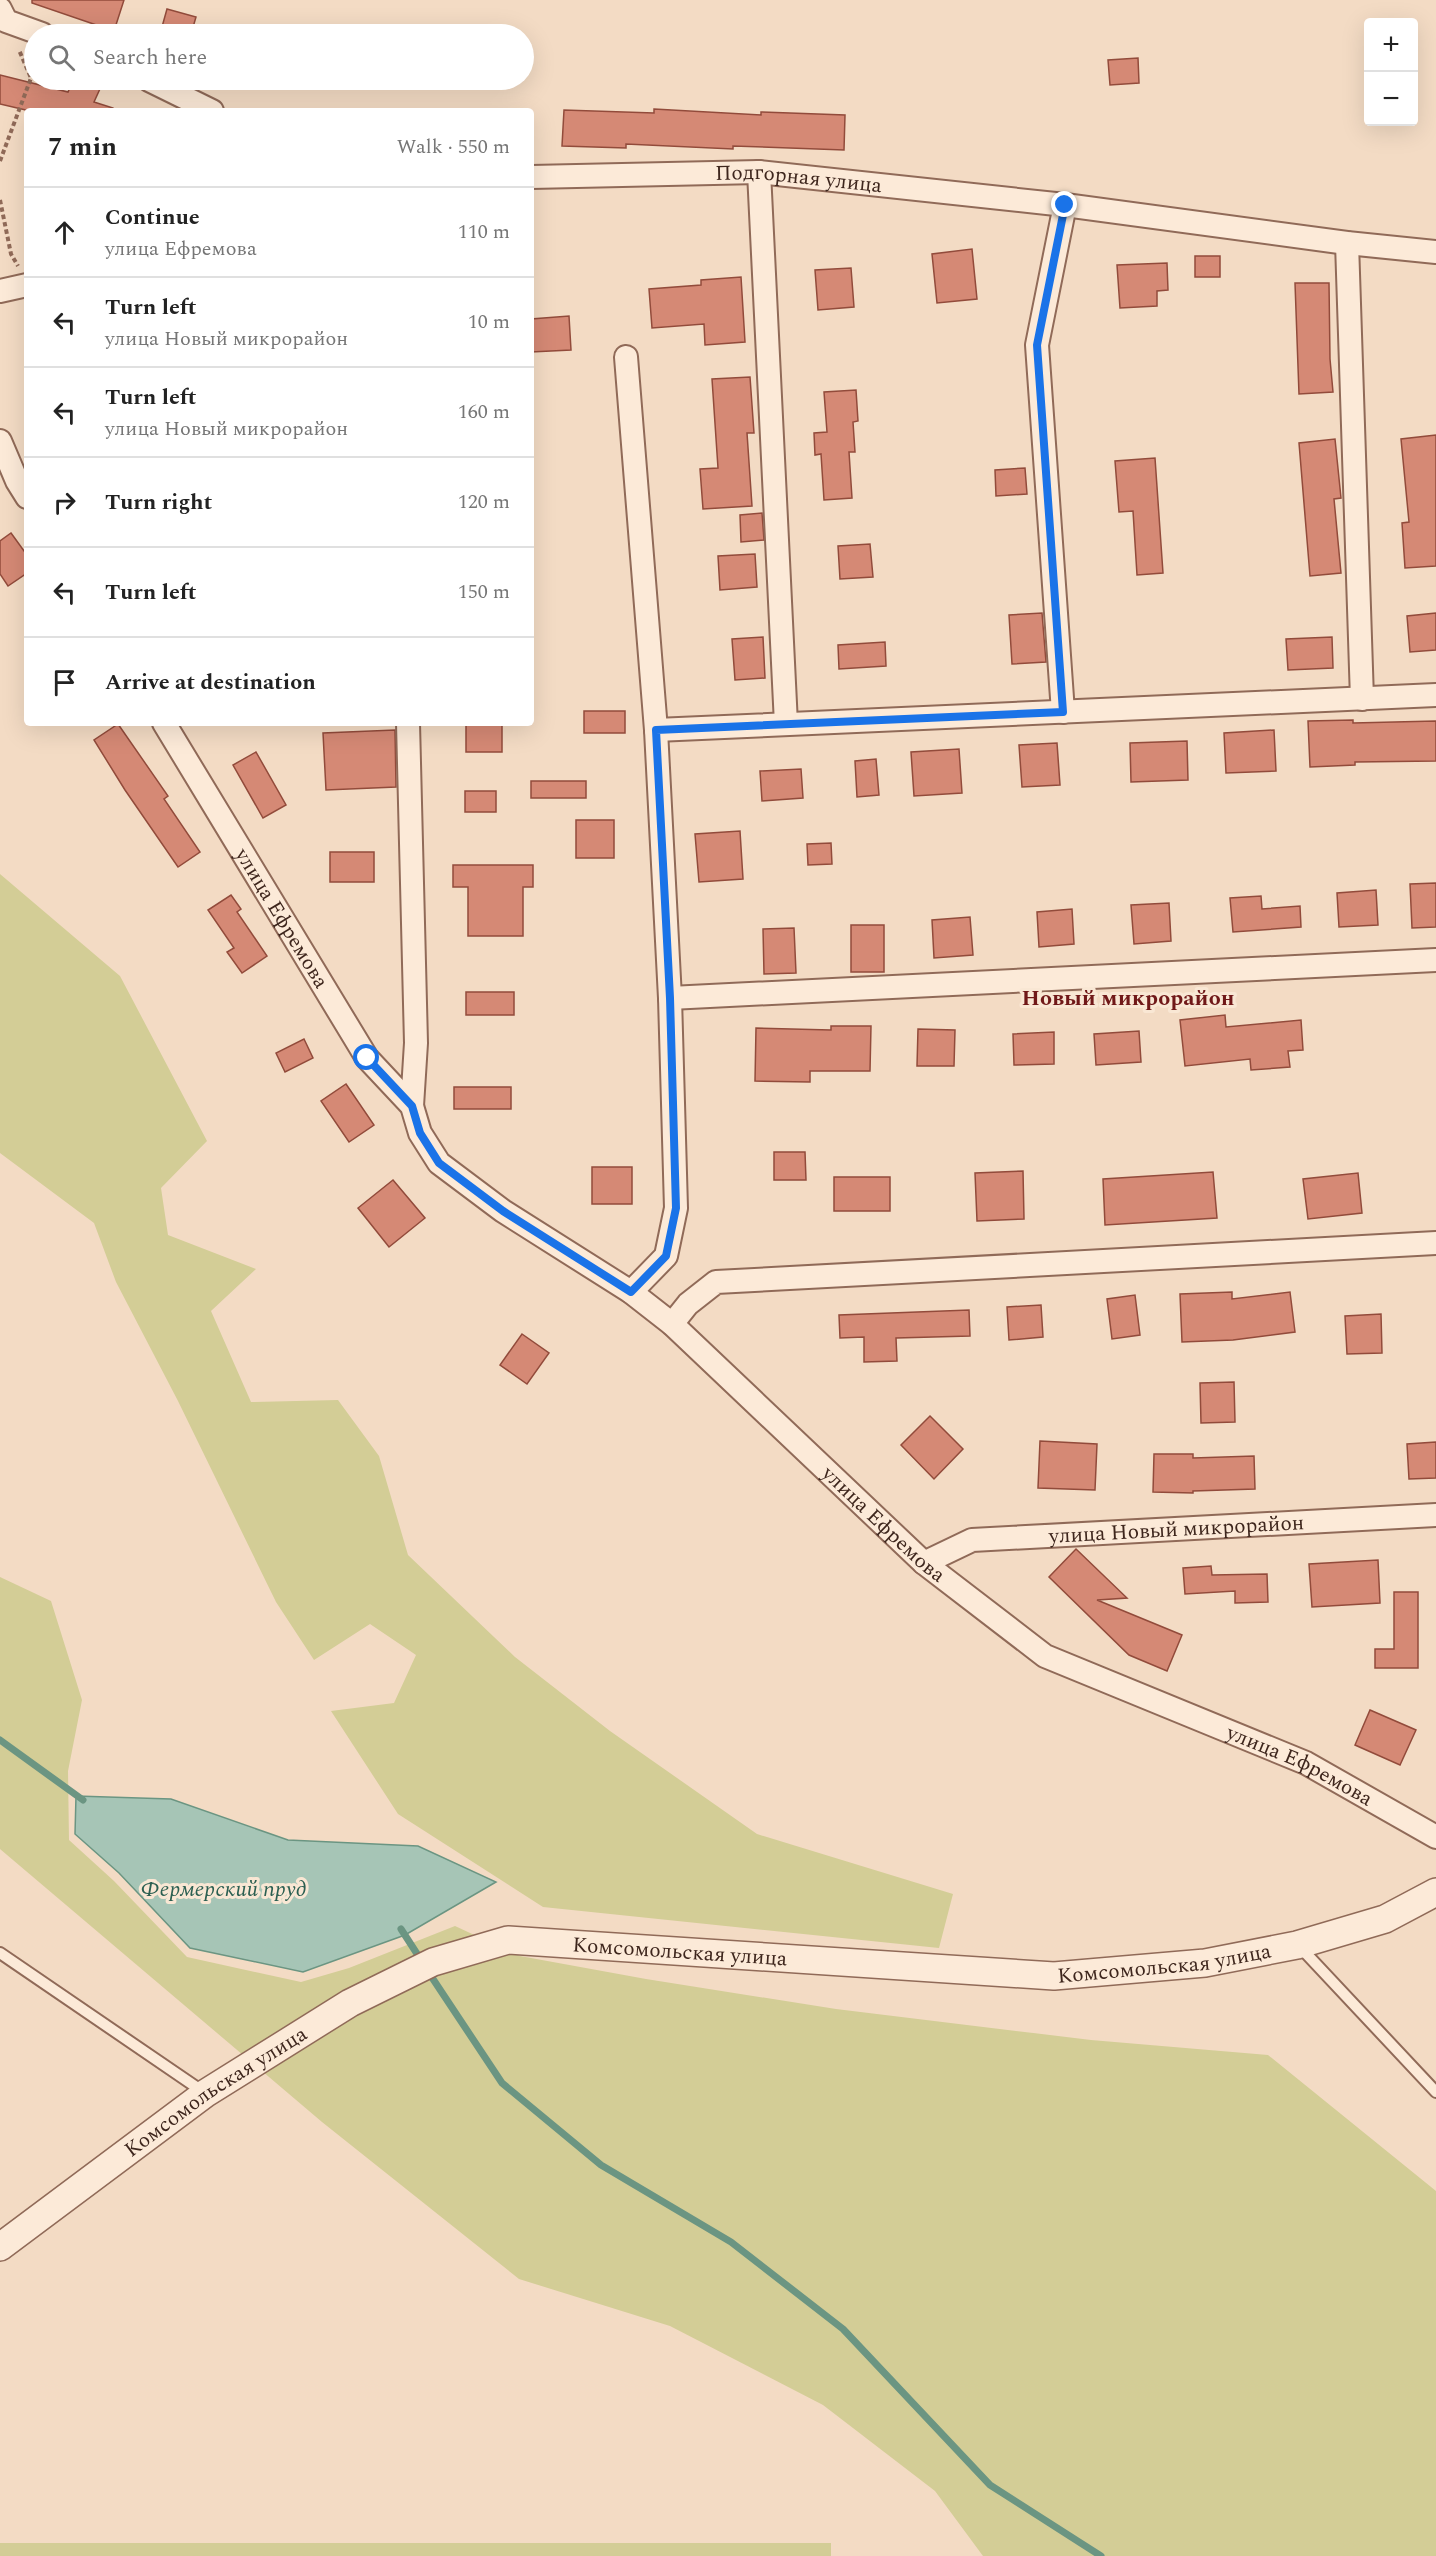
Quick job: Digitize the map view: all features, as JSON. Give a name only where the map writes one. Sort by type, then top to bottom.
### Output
[{"type":"street","points":[[3,15],[24,25]]},
{"type":"street","points":[[169,90],[206,108]]},
{"type":"street","points":[[759,172],[786,724]]},
{"type":"street","name":"Подгорная улица","points":[[534,177],[759,172],[1065,205],[1347,243],[1436,252]]},
{"type":"street","points":[[1063,712],[1037,345],[1065,205]]},
{"type":"street","points":[[1347,243],[1362,699]]},
{"type":"street","points":[[0,291],[24,279]]},
{"type":"street","points":[[626,357],[656,730],[670,998],[676,1208],[666,1256],[631,1292]]},
{"type":"street","points":[[0,441],[18,487]]},
{"type":"street","points":[[656,730],[1436,695]]},
{"type":"street","name":"улица Ефремова","points":[[166,726],[367,1058],[412,1106]]},
{"type":"street","name":"улица Ефремова","points":[[408,726],[416,1043],[412,1106],[420,1133],[439,1163],[503,1211],[631,1292],[672,1324],[924,1563],[1045,1656],[1306,1763],[1436,1837]]},
{"type":"street","points":[[670,998],[1436,960]]},
{"type":"street","points":[[672,1324],[688,1304],[716,1282],[1436,1243]]},
{"type":"street","name":"улица Новый микрорайон","points":[[924,1563],[972,1540],[1436,1515]]},
{"type":"street","name":"Комсомольская улица","points":[[0,2247],[206,2093],[350,2003],[433,1962],[508,1940],[1054,1976],[1205,1963],[1297,1945],[1385,1918],[1436,1892]]},
{"type":"lane","points":[[1297,1945],[1436,2092]]},
{"type":"lane","points":[[0,1953],[206,2093]]},
{"type":"path","points":[[3,15],[24,62]]},
{"type":"path","points":[[0,161],[27,90]]},
{"type":"path","points":[[0,200],[11,254],[24,279]]},
{"type":"shaded area","points":[[0,874],[120,976],[207,1141],[161,1188],[168,1235],[256,1269],[211,1311],[251,1402],[338,1400],[379,1456],[408,1555],[515,1657],[610,1731],[757,1834],[953,1894],[939,1948],[543,1907],[398,1814],[331,1711],[394,1703],[416,1655],[370,1624],[314,1660],[276,1602],[178,1401],[116,1282],[94,1223],[0,1153]]},
{"type":"shaded area","points":[[0,1577],[51,1601],[82,1700],[68,1771],[69,1840],[114,1881],[187,1957],[301,1982],[349,1968],[455,1926],[520,1956],[646,1979],[836,2009],[1091,2040],[1268,2055],[1436,2191],[1436,2556],[983,2556],[935,2491],[823,2405],[670,2326],[519,2279],[322,2122],[0,1849]]},
{"type":"shaded area","points":[[0,2543],[831,2543],[831,2556],[0,2556]]},
{"type":"water","name":"Фермерский пруд","points":[[76,1796],[171,1799],[288,1840],[418,1846],[496,1882],[405,1935],[303,1972],[190,1948],[119,1873],[75,1834]]},
{"type":"building","points":[[32,0],[124,0],[116,24],[94,24],[32,3]]},
{"type":"building","points":[[167,9],[196,17],[194,24],[163,24]]},
{"type":"building","points":[[1138,58],[1139,83],[1110,85],[1108,60]]},
{"type":"building","points":[[0,75],[24,81],[24,90],[68,92],[69,90],[99,90],[94,102],[113,108],[24,110],[0,104]]},
{"type":"building","points":[[654,109],[761,115],[761,112],[845,115],[844,150],[733,146],[733,149],[626,144],[626,148],[562,146],[564,110],[654,113]]},
{"type":"building","points":[[972,249],[977,299],[937,303],[932,254]]},
{"type":"building","points":[[1195,256],[1220,256],[1220,277],[1195,277]]},
{"type":"building","points":[[1167,263],[1168,290],[1157,291],[1157,306],[1120,308],[1117,265]]},
{"type":"building","points":[[851,268],[854,307],[818,310],[815,270]]},
{"type":"building","points":[[741,277],[745,342],[705,345],[704,324],[652,328],[649,289],[701,285],[701,280]]},
{"type":"building","points":[[1295,283],[1329,283],[1333,392],[1299,394]]},
{"type":"building","points":[[569,316],[571,350],[534,352],[534,319]]},
{"type":"building","points":[[750,377],[754,433],[747,433],[752,506],[703,509],[700,469],[718,468],[712,379]]},
{"type":"building","points":[[856,390],[858,421],[853,422],[855,452],[849,452],[852,498],[824,500],[821,454],[815,455],[814,433],[827,432],[824,392]]},
{"type":"building","points":[[1436,435],[1436,566],[1405,568],[1402,523],[1409,522],[1401,439]]},
{"type":"building","points":[[1335,439],[1341,498],[1334,499],[1341,573],[1310,576],[1299,443]]},
{"type":"building","points":[[1155,458],[1163,573],[1137,575],[1133,511],[1119,512],[1115,461]]},
{"type":"building","points":[[1025,468],[1027,494],[996,496],[995,470]]},
{"type":"building","points":[[762,513],[764,540],[741,542],[740,515]]},
{"type":"building","points":[[11,533],[24,551],[24,575],[8,586],[0,574],[0,541]]},
{"type":"building","points":[[870,544],[873,577],[840,579],[838,546]]},
{"type":"building","points":[[755,554],[757,587],[720,590],[718,556]]},
{"type":"building","points":[[1042,613],[1046,662],[1012,664],[1009,615]]},
{"type":"building","points":[[1436,613],[1436,650],[1410,652],[1407,616]]},
{"type":"building","points":[[763,637],[765,678],[735,680],[732,639]]},
{"type":"building","points":[[1332,637],[1333,668],[1288,670],[1286,639]]},
{"type":"building","points":[[885,642],[886,666],[839,669],[838,645]]},
{"type":"building","points":[[584,711],[625,711],[625,733],[584,733]]},
{"type":"building","points":[[1353,720],[1353,723],[1436,721],[1436,761],[1355,762],[1355,765],[1310,767],[1308,721]]},
{"type":"building","points":[[115,726],[119,726],[168,796],[164,799],[200,852],[178,867],[94,740]]},
{"type":"building","points":[[466,726],[502,726],[502,752],[466,752]]},
{"type":"building","points":[[395,730],[396,787],[326,790],[323,733]]},
{"type":"building","points":[[1274,730],[1276,771],[1226,773],[1224,733]]},
{"type":"building","points":[[1187,741],[1188,780],[1131,782],[1130,743]]},
{"type":"building","points":[[1057,743],[1060,785],[1022,787],[1019,745]]},
{"type":"building","points":[[959,749],[962,793],[914,796],[911,752]]},
{"type":"building","points":[[256,752],[286,805],[263,818],[233,765]]},
{"type":"building","points":[[876,759],[879,795],[857,797],[855,761]]},
{"type":"building","points":[[801,769],[803,798],[762,801],[760,771]]},
{"type":"building","points":[[531,781],[586,781],[586,798],[531,798]]},
{"type":"building","points":[[465,791],[496,791],[496,812],[465,812]]},
{"type":"building","points":[[576,820],[614,820],[614,858],[576,858]]},
{"type":"building","points":[[740,831],[743,879],[699,882],[695,834]]},
{"type":"building","points":[[831,843],[832,864],[808,865],[807,844]]},
{"type":"building","points":[[330,852],[374,852],[374,882],[330,882]]},
{"type":"building","points":[[453,865],[533,865],[533,887],[523,887],[523,936],[468,936],[468,887],[453,887]]},
{"type":"building","points":[[1436,883],[1436,927],[1412,928],[1410,884]]},
{"type":"building","points":[[1376,890],[1378,925],[1339,927],[1337,893]]},
{"type":"building","points":[[231,895],[241,909],[237,912],[267,956],[242,973],[227,952],[234,948],[208,910]]},
{"type":"building","points":[[1261,896],[1262,909],[1300,906],[1301,927],[1233,932],[1230,898]]},
{"type":"building","points":[[1169,903],[1171,941],[1134,944],[1131,905]]},
{"type":"building","points":[[1072,909],[1074,944],[1039,947],[1037,912]]},
{"type":"building","points":[[970,917],[973,955],[934,958],[932,920]]},
{"type":"building","points":[[851,925],[884,925],[884,972],[851,972]]},
{"type":"building","points":[[794,928],[796,973],[764,974],[763,929]]},
{"type":"building","points":[[466,992],[514,992],[514,1015],[466,1015]]},
{"type":"building","points":[[1225,1015],[1226,1027],[1301,1020],[1303,1050],[1288,1051],[1290,1067],[1251,1070],[1250,1059],[1185,1066],[1180,1020]]},
{"type":"building","points":[[831,1026],[871,1026],[870,1071],[810,1071],[810,1082],[755,1081],[756,1028],[831,1030]]},
{"type":"building","points":[[918,1029],[955,1030],[954,1066],[917,1066]]},
{"type":"building","points":[[1139,1031],[1141,1062],[1096,1065],[1094,1034]]},
{"type":"building","points":[[1054,1032],[1054,1064],[1014,1065],[1013,1034]]},
{"type":"building","points":[[304,1039],[313,1058],[285,1072],[276,1053]]},
{"type":"building","points":[[346,1084],[374,1125],[349,1142],[321,1101]]},
{"type":"building","points":[[454,1087],[511,1087],[511,1109],[454,1109]]},
{"type":"building","points":[[774,1152],[805,1152],[806,1180],[774,1180]]},
{"type":"building","points":[[592,1167],[632,1167],[632,1204],[592,1204]]},
{"type":"building","points":[[1023,1171],[1024,1219],[977,1221],[975,1173]]},
{"type":"building","points":[[1213,1172],[1217,1218],[1105,1225],[1103,1179]]},
{"type":"building","points":[[1358,1173],[1362,1213],[1308,1219],[1303,1179]]},
{"type":"building","points":[[834,1177],[890,1177],[890,1211],[834,1211]]},
{"type":"building","points":[[393,1180],[425,1218],[389,1247],[358,1208]]},
{"type":"building","points":[[1232,1292],[1232,1299],[1290,1292],[1295,1332],[1233,1340],[1182,1342],[1180,1294]]},
{"type":"building","points":[[1135,1295],[1140,1335],[1112,1339],[1107,1299]]},
{"type":"building","points":[[1041,1305],[1043,1337],[1009,1340],[1007,1307]]},
{"type":"building","points":[[969,1310],[970,1336],[896,1338],[897,1361],[864,1362],[864,1337],[840,1338],[839,1315]]},
{"type":"building","points":[[1381,1314],[1382,1353],[1347,1354],[1345,1316]]},
{"type":"building","points":[[522,1334],[549,1353],[527,1384],[500,1365]]},
{"type":"building","points":[[1234,1382],[1235,1422],[1201,1423],[1200,1383]]},
{"type":"building","points":[[930,1416],[963,1449],[934,1479],[901,1445]]},
{"type":"building","points":[[1040,1441],[1097,1444],[1095,1490],[1038,1488]]},
{"type":"building","points":[[1436,1442],[1436,1478],[1409,1479],[1407,1444]]},
{"type":"building","points":[[1154,1454],[1193,1454],[1193,1458],[1254,1456],[1255,1489],[1193,1491],[1193,1493],[1153,1492]]},
{"type":"building","points":[[1076,1549],[1127,1598],[1097,1600],[1182,1635],[1167,1671],[1129,1655],[1049,1577]]},
{"type":"building","points":[[1378,1560],[1380,1603],[1312,1607],[1309,1564]]},
{"type":"building","points":[[1211,1566],[1212,1575],[1267,1574],[1268,1602],[1235,1603],[1235,1591],[1185,1594],[1183,1568]]},
{"type":"building","points":[[1394,1592],[1418,1592],[1418,1668],[1375,1668],[1375,1649],[1394,1649]]},
{"type":"building","points":[[1370,1710],[1416,1730],[1400,1765],[1355,1745]]},
{"type":"waterway","points":[[0,1740],[83,1800]]},
{"type":"waterway","points":[[401,1929],[421,1960]]},
{"type":"waterway","points":[[427,1970],[502,2083],[601,2165],[731,2242],[843,2329],[990,2485],[1101,2556]]},
{"type":"district","name":"Новый микрорайон","points":[[1128,997]]},
{"type":"route","points":[[367,1058],[412,1106],[420,1133],[439,1163],[503,1211],[631,1292],[666,1256],[676,1208],[670,998],[656,730],[1063,712],[1037,345],[1065,205]]}]
